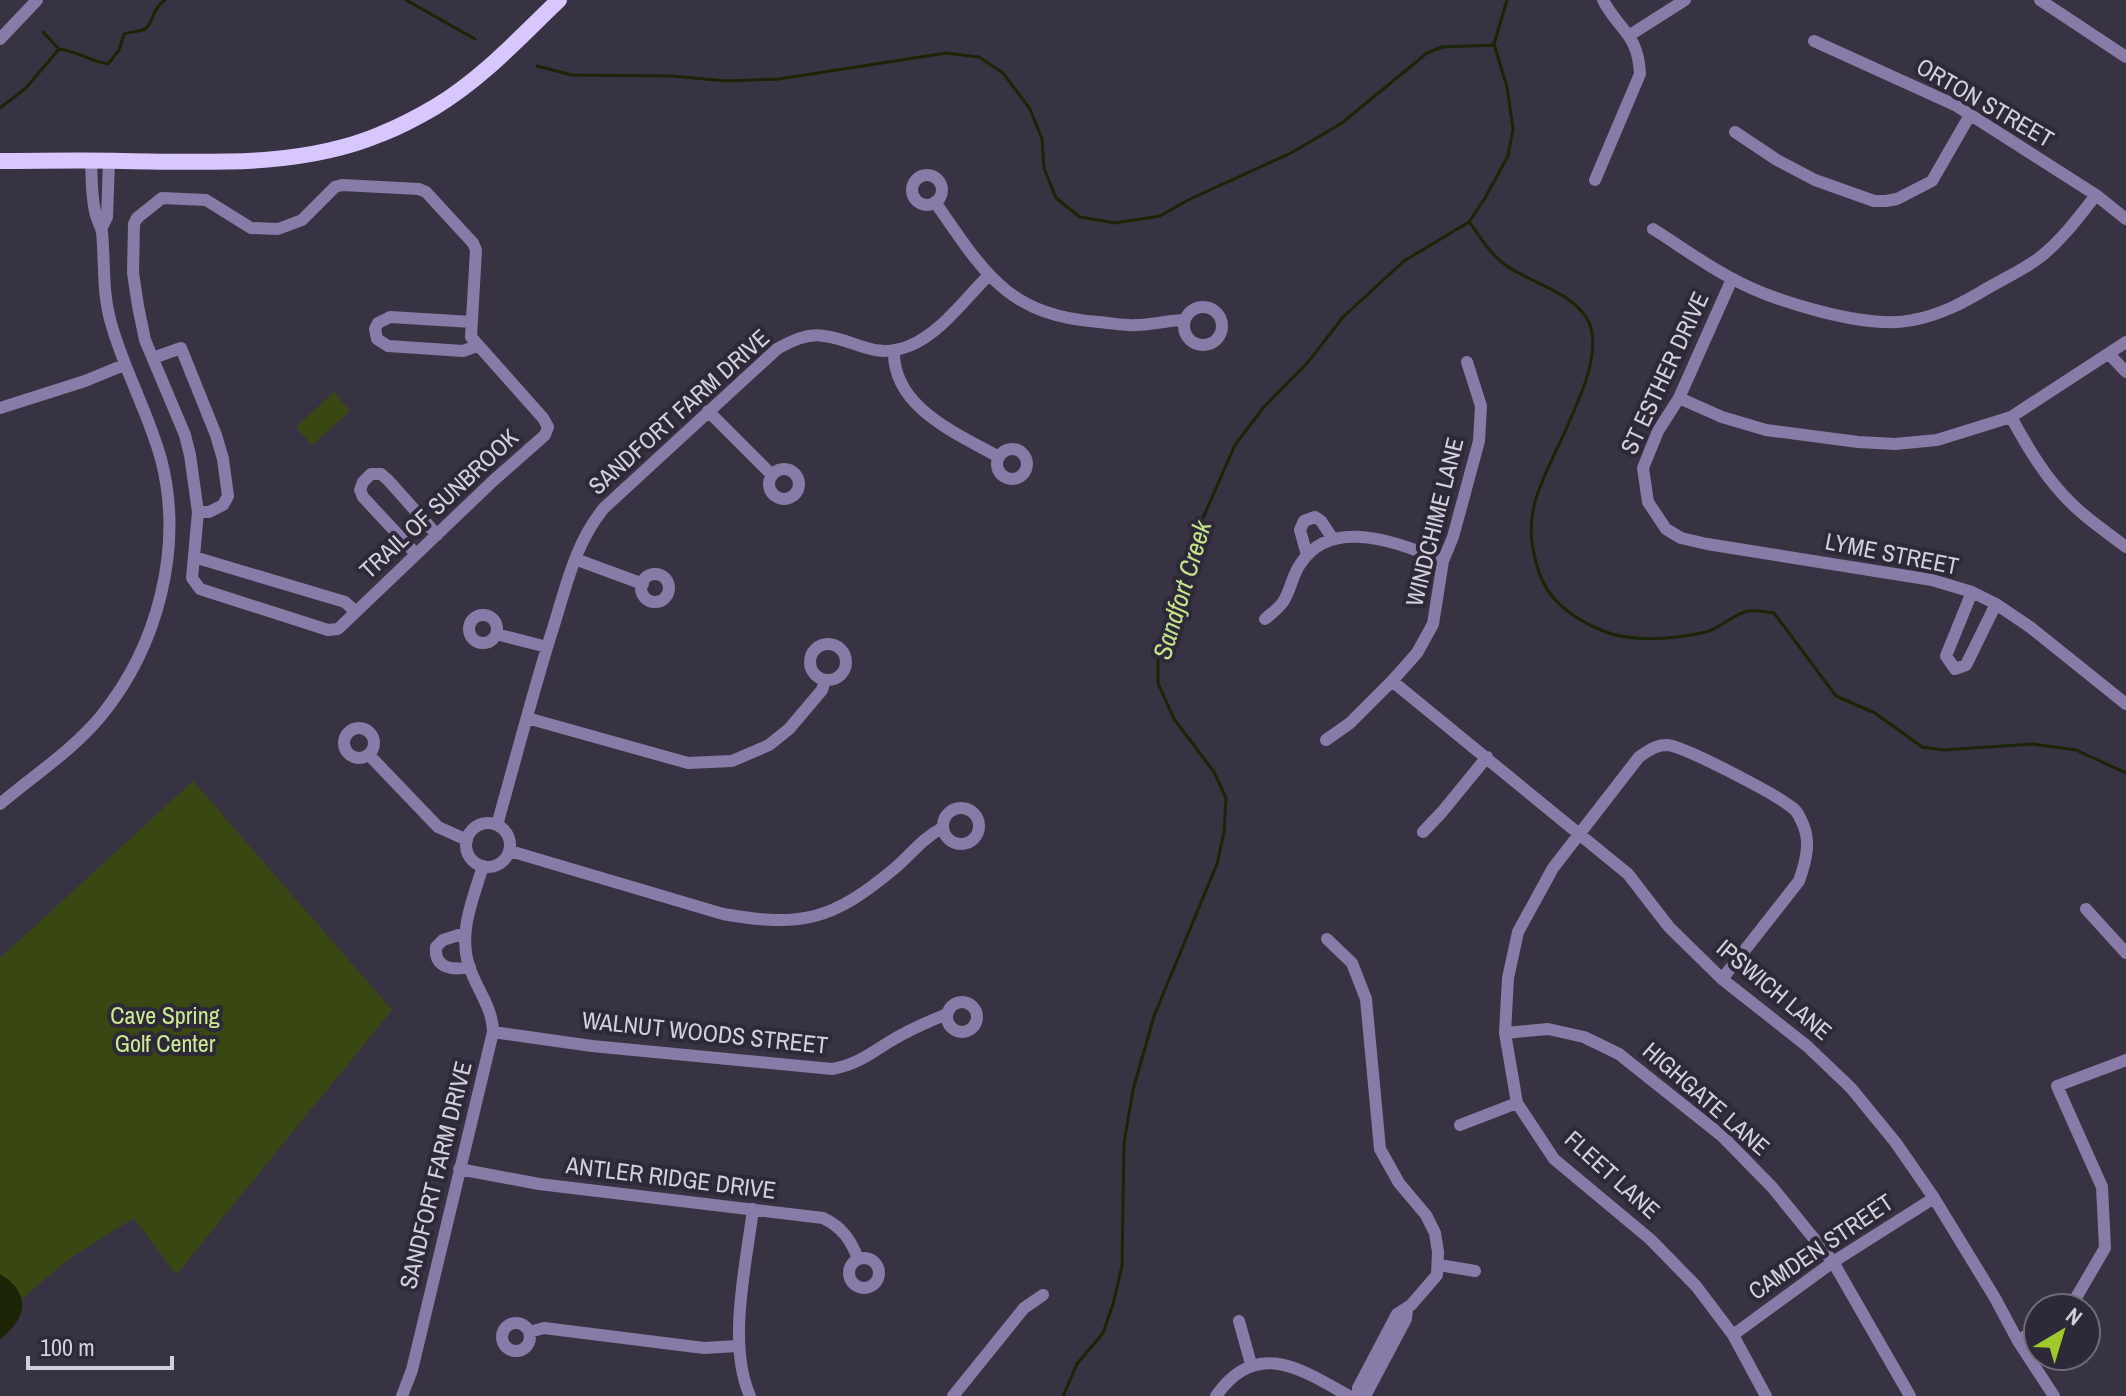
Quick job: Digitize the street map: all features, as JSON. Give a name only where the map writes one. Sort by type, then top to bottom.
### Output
[{"type":"main road","points":[[0,161],[274,158],[353,143],[380,135],[459,91],[559,0]]},
{"type":"street","points":[[0,39],[37,0]]},
{"type":"street","points":[[1595,180],[1640,74],[1639,57],[1630,35],[1603,0]]},
{"type":"street","points":[[1630,35],[1685,0]]},
{"type":"street","points":[[2040,0],[2126,57]]},
{"type":"street","name":"ORTON STREET","points":[[1814,41],[1924,90],[1970,115],[2096,195],[2126,219]]},
{"type":"street","points":[[1735,132],[1777,160],[1815,180],[1874,201],[1886,201],[1897,199],[1932,181],[1970,115]]},
{"type":"street","points":[[0,804],[99,718],[136,662],[155,614],[170,551],[170,504],[157,447],[124,365],[110,320],[103,284],[101,229],[96,216],[91,161]]},
{"type":"street","points":[[101,229],[107,217],[109,161]]},
{"type":"street","name":"TRAIL OF SUNBROOK","points":[[335,187],[419,189],[426,192],[476,250],[471,337],[477,346],[543,418],[548,427],[545,435],[338,629],[328,630],[200,589],[192,578],[198,512],[190,455],[185,435],[145,340],[133,273],[134,224],[156,201],[169,197],[206,200],[251,228],[263,230],[278,229],[302,220],[335,187]]},
{"type":"street","points":[[1653,229],[1732,279],[1797,304],[1851,319],[1878,323],[1910,321],[1959,305],[2036,261],[2096,195]]},
{"type":"street","points":[[935,202],[988,276],[1005,292],[1048,315],[1135,325],[1185,320]]},
{"type":"street","points":[[988,276],[928,336],[894,350],[896,371],[910,399],[936,419],[999,457]]},
{"type":"street","name":"ST ESTHER DRIVE","points":[[1666,529],[1648,502],[1643,468],[1658,431],[1679,398],[1732,279]]},
{"type":"street","points":[[472,322],[390,317],[378,323],[375,329],[377,339],[388,346],[463,351],[477,346]]},
{"type":"street","name":"SANDFORT FARM DRIVE","points":[[497,825],[575,559],[589,527],[604,508],[768,357],[791,341],[825,336],[878,352],[894,350]]},
{"type":"street","points":[[1679,398],[1722,417],[1766,430],[1858,442],[1895,444],[1937,440],[2011,417],[2126,342]]},
{"type":"street","points":[[153,358],[181,348],[219,447],[228,496],[223,505],[209,512],[198,512]]},
{"type":"street","points":[[2109,354],[2126,372]]},
{"type":"street","name":"WINDCHIME LANE","points":[[1326,740],[1350,723],[1392,681],[1427,638],[1438,600],[1443,561],[1453,537],[1479,441],[1481,406],[1467,362]]},
{"type":"street","points":[[0,408],[124,365]]},
{"type":"street","points":[[708,411],[772,475]]},
{"type":"street","points":[[2011,417],[2035,459],[2072,505],[2126,547]]},
{"type":"street","points":[[416,554],[363,497],[360,490],[371,474],[381,474],[388,480],[437,535]]},
{"type":"street","points":[[1307,555],[1300,530],[1304,521],[1315,517],[1333,539]]},
{"type":"street","name":"LYME STREET","points":[[1666,529],[1681,538],[1707,544],[1932,580],[1972,592],[2030,627],[2126,704]]},
{"type":"street","points":[[1265,619],[1283,602],[1293,575],[1307,555],[1333,539],[1364,538],[1410,547],[1443,561]]},
{"type":"street","points":[[194,557],[345,602],[356,612]]},
{"type":"street","points":[[575,559],[643,584]]},
{"type":"street","points":[[1972,592],[1946,656],[1955,669],[1966,665],[1996,604]]},
{"type":"street","points":[[496,634],[547,647]]},
{"type":"street","points":[[527,718],[688,763],[721,762],[749,755],[769,745],[789,729],[822,690],[825,680]]},
{"type":"street","name":"IPSWICH LANE","points":[[1392,681],[1628,874],[1669,927],[1722,979],[1807,1046],[1851,1088],[1896,1143],[1934,1198],[2054,1396]]},
{"type":"street","name":"FLEET LANE","points":[[1722,979],[1799,881],[1806,862],[1808,841],[1800,817],[1791,807],[1688,751],[1665,745],[1653,747],[1639,757],[1553,868],[1518,932],[1508,978],[1505,1033],[1517,1103],[1554,1159],[1650,1239],[1696,1286],[1733,1335],[1766,1396]]},
{"type":"street","points":[[369,755],[438,827],[467,840]]},
{"type":"street","points":[[1423,832],[1487,757]]},
{"type":"street","points":[[478,825],[497,825],[509,838],[507,857],[496,866],[477,864],[468,853],[467,840],[478,825]]},
{"type":"street","points":[[510,851],[723,914],[790,922],[817,918],[862,893],[898,866],[927,836],[942,828]]},
{"type":"street","name":"SANDFORT FARM DRIVE","points":[[402,1396],[412,1370],[493,1032],[489,1009],[470,967],[465,933],[483,866]]},
{"type":"street","points":[[2086,909],[2126,953]]},
{"type":"street","points":[[465,933],[443,940],[436,947],[435,955],[447,968],[470,967]]},
{"type":"street","points":[[1327,939],[1352,963],[1366,999],[1380,1149],[1399,1183],[1426,1215],[1435,1233],[1439,1265],[1437,1275],[1407,1309],[1397,1314],[1358,1388],[1358,1396]]},
{"type":"street","name":"WALNUT WOODS STREET","points":[[493,1032],[592,1046],[832,1069],[848,1067],[869,1057],[910,1030],[947,1014]]},
{"type":"street","name":"HIGHGATE LANE","points":[[1505,1033],[1548,1029],[1584,1037],[1619,1054],[1722,1136],[1772,1187],[1833,1262],[1910,1396]]},
{"type":"street","points":[[2079,1292],[2105,1248],[2102,1187],[2057,1086],[2126,1060]]},
{"type":"street","points":[[1460,1125],[1517,1103]]},
{"type":"street","name":"ANTLER RIDGE DRIVE","points":[[459,1169],[539,1184],[823,1218],[851,1240],[858,1259]]},
{"type":"street","name":"CAMDEN STREET","points":[[1733,1335],[1833,1262],[1934,1198]]},
{"type":"street","points":[[750,1396],[737,1346],[753,1209]]},
{"type":"street","points":[[1439,1265],[1475,1271]]},
{"type":"street","points":[[953,1396],[1024,1308],[1043,1295]]},
{"type":"street","points":[[1365,1396],[1406,1319],[1407,1309]]},
{"type":"street","points":[[1239,1321],[1251,1364]]},
{"type":"street","points":[[529,1332],[544,1328],[704,1348],[737,1346]]},
{"type":"street","points":[[2018,1341],[2022,1338]]},
{"type":"street","points":[[1216,1396],[1229,1378],[1251,1364],[1279,1362],[1297,1368],[1349,1396]]},
{"type":"green space","points":[[334,392],[350,411],[312,445],[296,427]]},
{"type":"green space","name":"Cave Spring Golf Center","points":[[193,781],[392,1010],[176,1275],[134,1218],[70,1258],[0,1317],[0,958]]},
{"type":"shaded area","points":[[0,1274],[17,1289],[22,1306],[16,1323],[0,1339]]},
{"type":"waterway","points":[[43,32],[59,49],[108,64],[119,50],[124,34],[145,29],[165,0]]},
{"type":"waterway","points":[[406,0],[475,39]]},
{"type":"waterway","name":"Sandfort Creek","points":[[1063,1396],[1077,1364],[1103,1333],[1113,1304],[1122,1266],[1124,1143],[1133,1090],[1154,1016],[1217,864],[1224,832],[1226,798],[1214,772],[1174,719],[1158,683],[1158,655],[1186,580],[1192,543],[1235,445],[1263,408],[1309,361],[1343,317],[1404,261],[1469,222],[1485,198],[1508,156],[1513,129],[1507,87],[1494,44],[1507,0]]},
{"type":"waterway","points":[[537,66],[572,75],[672,76],[726,81],[779,79],[946,53],[979,57],[1003,73],[1030,109],[1042,139],[1044,168],[1056,198],[1080,217],[1115,223],[1160,216],[1291,153],[1342,123],[1427,53],[1442,47],[1494,45]]},
{"type":"waterway","points":[[0,108],[26,88],[59,49]]},
{"type":"waterway","points":[[1470,223],[1504,264],[1579,308],[1593,336],[1592,358],[1585,383],[1540,486],[1532,521],[1533,551],[1541,578],[1554,598],[1571,614],[1615,635],[1668,638],[1706,632],[1749,611],[1774,613],[1836,696],[1875,713],[1922,747],[1943,750],[2033,744],[2076,750],[2126,773]]}]
